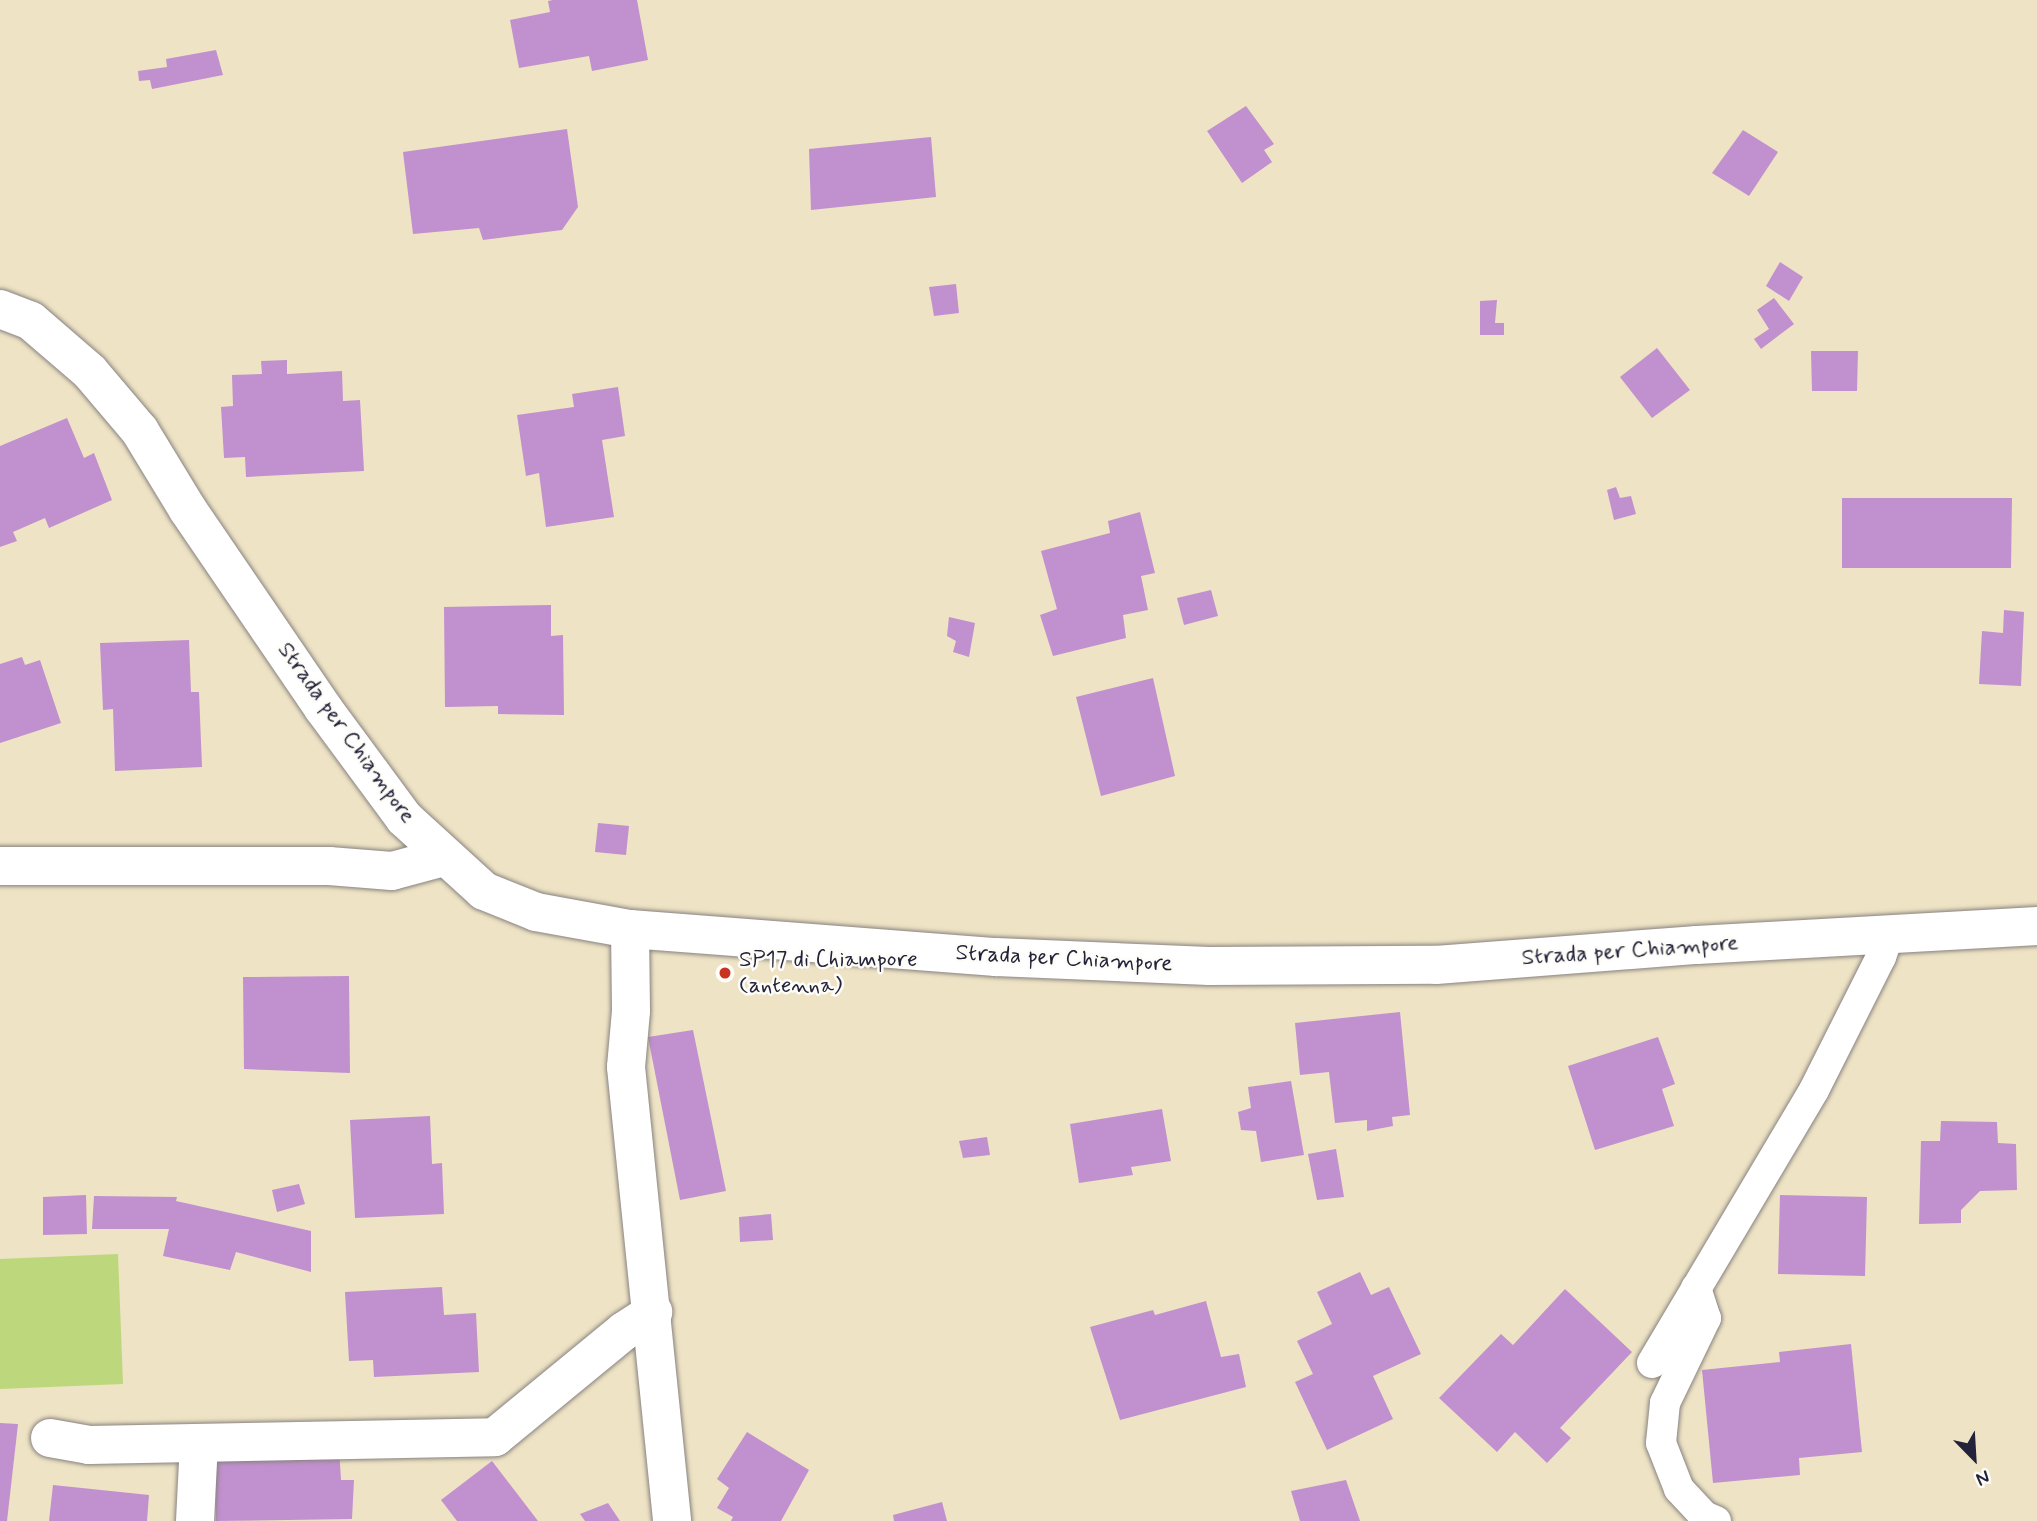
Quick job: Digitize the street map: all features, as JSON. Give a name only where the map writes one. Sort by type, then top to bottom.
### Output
[{"type":"street","name":"Strada per Chiampore","points":[[0,309],[31,321],[90,372],[140,431],[188,510],[323,708],[404,818],[484,891],[536,912],[630,929],[996,957],[1209,966],[1436,965],[2037,926]]},
{"type":"street","points":[[0,866],[329,866],[392,871],[444,857]]},
{"type":"street","points":[[630,929],[631,1011],[626,1067],[653,1312],[672,1521]]},
{"type":"street","points":[[50,1438],[89,1445],[495,1437],[624,1331],[653,1312]]},
{"type":"street","points":[[195,1521],[199,1443]]},
{"type":"lane","points":[[1652,1363],[1814,1090],[1881,957],[1889,934]]},
{"type":"lane","points":[[1696,1288],[1706,1318],[1665,1404],[1661,1443],[1679,1489],[1704,1517],[1716,1521]]},
{"type":"green space","points":[[118,1254],[123,1384],[0,1389],[0,1259]]},
{"type":"building","points":[[637,0],[648,60],[592,71],[589,56],[519,68],[510,20],[550,12],[548,1]]},
{"type":"building","points":[[216,50],[223,75],[152,89],[150,80],[139,81],[138,71],[167,67],[166,59]]},
{"type":"building","points":[[1246,106],[1274,144],[1264,150],[1272,162],[1242,183],[1207,131]]},
{"type":"building","points":[[567,129],[578,207],[562,230],[483,240],[479,228],[413,234],[403,152]]},
{"type":"building","points":[[1743,130],[1778,152],[1749,196],[1712,173]]},
{"type":"building","points":[[931,137],[936,197],[811,210],[809,149]]},
{"type":"building","points":[[1780,262],[1803,277],[1789,301],[1766,286]]},
{"type":"building","points":[[956,284],[959,313],[934,316],[929,287]]},
{"type":"building","points":[[1774,298],[1794,324],[1761,349],[1754,339],[1769,329],[1757,310]]},
{"type":"building","points":[[1497,300],[1495,323],[1504,323],[1504,335],[1480,335],[1480,301]]},
{"type":"building","points":[[1657,348],[1690,390],[1652,418],[1620,377]]},
{"type":"building","points":[[1811,351],[1858,351],[1857,391],[1812,391]]},
{"type":"building","points":[[287,360],[287,374],[342,371],[343,401],[360,400],[364,471],[246,477],[245,457],[224,458],[221,407],[233,406],[232,375],[262,374],[261,361]]},
{"type":"building","points":[[618,387],[625,436],[602,440],[614,517],[546,527],[539,473],[526,476],[517,415],[574,407],[572,394]]},
{"type":"building","points":[[67,418],[84,458],[94,453],[112,500],[49,528],[45,518],[13,532],[17,541],[0,547],[0,446]]},
{"type":"building","points":[[1616,487],[1620,498],[1631,496],[1636,514],[1614,520],[1607,490]]},
{"type":"building","points":[[1842,498],[2012,498],[2011,568],[1842,568]]},
{"type":"building","points":[[1140,512],[1155,573],[1141,576],[1148,610],[1123,615],[1126,638],[1053,656],[1040,615],[1057,609],[1041,551],[1110,533],[1108,521]]},
{"type":"building","points":[[1211,590],[1218,616],[1184,625],[1177,598]]},
{"type":"building","points":[[551,605],[551,636],[563,635],[564,715],[498,714],[498,706],[445,707],[444,607]]},
{"type":"building","points":[[2004,610],[2024,612],[2021,686],[1979,684],[1982,631],[2003,633]]},
{"type":"building","points":[[949,617],[975,623],[969,657],[953,652],[956,641],[947,636]]},
{"type":"building","points":[[189,640],[191,692],[199,692],[202,767],[115,771],[113,709],[103,710],[100,643]]},
{"type":"building","points":[[22,657],[25,665],[40,660],[61,723],[0,743],[0,664]]},
{"type":"building","points":[[1153,678],[1175,776],[1101,796],[1076,697]]},
{"type":"building","points":[[598,823],[629,826],[626,855],[595,852]]},
{"type":"building","points":[[349,976],[350,1073],[244,1069],[243,977]]},
{"type":"building","points":[[1400,1012],[1410,1115],[1392,1117],[1393,1126],[1367,1131],[1367,1120],[1335,1123],[1329,1072],[1300,1075],[1295,1023]]},
{"type":"building","points":[[693,1030],[726,1191],[680,1200],[648,1037]]},
{"type":"building","points":[[1658,1037],[1675,1084],[1662,1089],[1674,1126],[1595,1150],[1568,1066]]},
{"type":"building","points":[[1291,1081],[1304,1155],[1261,1162],[1256,1131],[1241,1130],[1238,1112],[1251,1108],[1248,1087]]},
{"type":"building","points":[[1162,1109],[1171,1161],[1131,1167],[1133,1175],[1079,1183],[1070,1124]]},
{"type":"building","points":[[430,1116],[432,1164],[442,1163],[444,1214],[355,1218],[350,1120]]},
{"type":"building","points":[[1941,1121],[1997,1122],[1998,1143],[2016,1144],[2017,1190],[1980,1191],[1961,1210],[1961,1223],[1919,1224],[1921,1141],[1940,1141]]},
{"type":"building","points":[[987,1137],[990,1155],[963,1158],[959,1141]]},
{"type":"building","points":[[1336,1149],[1344,1197],[1317,1200],[1308,1154]]},
{"type":"building","points":[[299,1184],[305,1204],[277,1212],[272,1190]]},
{"type":"building","points":[[86,1195],[87,1234],[43,1235],[43,1197]]},
{"type":"building","points":[[1780,1195],[1867,1197],[1865,1276],[1778,1274]]},
{"type":"building","points":[[94,1196],[177,1197],[176,1201],[311,1231],[311,1272],[236,1252],[230,1270],[163,1256],[169,1229],[92,1229]]},
{"type":"building","points":[[771,1214],[773,1240],[740,1242],[739,1217]]},
{"type":"building","points":[[1360,1272],[1371,1295],[1389,1287],[1421,1354],[1373,1376],[1393,1419],[1327,1450],[1295,1382],[1313,1374],[1297,1341],[1332,1324],[1317,1292]]},
{"type":"building","points":[[442,1287],[444,1315],[476,1313],[479,1372],[374,1377],[373,1360],[349,1361],[345,1292]]},
{"type":"building","points":[[1565,1289],[1632,1352],[1560,1428],[1571,1438],[1547,1463],[1515,1432],[1497,1452],[1439,1398],[1501,1334],[1513,1345]]},
{"type":"building","points":[[1206,1301],[1221,1357],[1239,1354],[1246,1387],[1120,1420],[1090,1327],[1153,1310],[1155,1315]]},
{"type":"building","points":[[1851,1344],[1862,1452],[1799,1458],[1800,1475],[1713,1483],[1702,1370],[1780,1362],[1779,1352]]},
{"type":"building","points":[[0,1423],[18,1424],[7,1521],[0,1521]]},
{"type":"building","points":[[747,1432],[809,1470],[781,1521],[731,1521],[733,1517],[717,1508],[729,1488],[717,1479]]},
{"type":"building","points":[[339,1448],[341,1480],[354,1480],[352,1519],[216,1521],[214,1449]]},
{"type":"building","points":[[492,1461],[538,1521],[457,1521],[441,1500]]},
{"type":"building","points":[[1346,1480],[1360,1521],[1300,1521],[1291,1491]]},
{"type":"building","points":[[53,1485],[149,1495],[147,1521],[49,1521]]},
{"type":"building","points":[[942,1502],[947,1521],[894,1521],[893,1515]]},
{"type":"building","points":[[608,1503],[620,1521],[585,1521],[580,1514]]},
{"type":"place","name":"SP17 di Chiampore (antenna)","points":[[725,973]]}]
